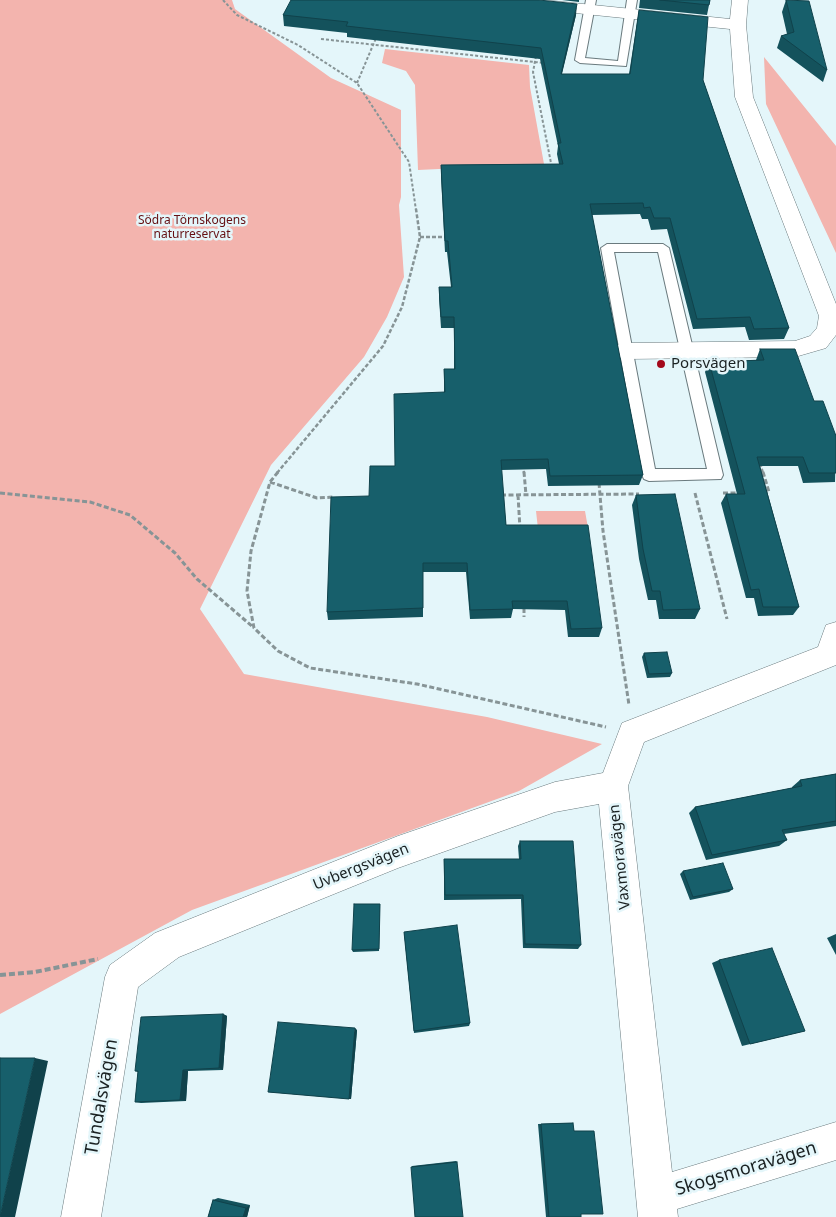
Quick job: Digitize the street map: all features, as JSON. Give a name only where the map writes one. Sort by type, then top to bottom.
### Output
[{"type":"street","points":[[498,0],[631,7],[738,26]]},
{"type":"street","points":[[626,351],[795,349],[818,342],[828,330],[830,316],[744,98],[738,26],[740,0]]},
{"type":"street","points":[[633,733],[829,655],[836,634]]},
{"type":"street","name":"Vaxmoravägen","points":[[633,733],[613,786],[657,1207]]},
{"type":"street","name":"Uvbergsvägen","points":[[112,968],[398,852],[555,797],[613,786]]},
{"type":"street","name":"Tundalsvägen","points":[[81,1217],[112,968]]},
{"type":"street","name":"Skogsmoravägen","points":[[657,1207],[836,1141]]},
{"type":"lane","points":[[591,5],[580,60],[622,64],[631,7]]},
{"type":"lane","points":[[607,248],[663,248],[687,350],[716,475],[649,475],[607,248]]},
{"type":"path","points":[[223,0],[238,15],[298,45],[356,83],[409,162],[420,237],[402,307],[383,346],[270,482],[251,551],[247,592],[254,628]]},
{"type":"path","points":[[356,83],[377,36]]},
{"type":"path","points":[[321,39],[544,63]]},
{"type":"path","points":[[537,53],[534,72],[552,171]]},
{"type":"path","points":[[420,237],[449,236]]},
{"type":"path","points":[[522,456],[526,495]]},
{"type":"path","points":[[758,456],[769,492],[760,492]]},
{"type":"path","points":[[0,493],[90,502],[130,515],[175,553],[197,579],[278,651],[310,668],[417,684],[633,733],[603,531],[598,475]]},
{"type":"path","points":[[270,482],[317,498],[343,497]]},
{"type":"path","points":[[714,494],[741,493]]},
{"type":"path","points":[[500,495],[648,494]]},
{"type":"path","points":[[686,494],[705,494]]},
{"type":"path","points":[[696,494],[727,619]]},
{"type":"path","points":[[518,495],[520,532]]},
{"type":"path","points":[[523,598],[524,617]]},
{"type":"path","points":[[0,975],[112,968]]},
{"type":"green space","name":"Södra Törnskogens naturreservat","points":[[0,0],[232,0],[235,9],[331,78],[401,110],[401,197],[399,205],[404,277],[387,317],[364,357],[271,465],[200,609],[244,674],[487,717],[602,744],[519,791],[192,910],[0,1014]]},
{"type":"green space","points":[[385,49],[529,65],[530,87],[544,164],[418,170],[415,85],[406,71],[382,63]]},
{"type":"green space","points":[[764,57],[836,146],[836,253],[766,104]]},
{"type":"green space","points":[[536,511],[585,511],[588,528],[538,529]]},
{"type":"building","points":[[291,0],[539,0],[577,4],[561,74],[630,74],[639,10],[708,17],[703,80],[789,328],[754,329],[750,317],[697,319],[670,218],[654,218],[650,207],[644,208],[643,203],[590,204],[643,475],[550,476],[548,459],[501,460],[506,525],[588,525],[602,628],[571,629],[567,601],[512,601],[513,609],[470,610],[467,563],[423,563],[423,608],[327,612],[331,497],[369,496],[370,466],[395,466],[394,394],[445,392],[444,369],[455,369],[454,317],[441,317],[439,287],[452,287],[448,241],[445,241],[441,165],[563,164],[558,143],[561,143],[541,48],[346,26],[348,22],[283,15]]},
{"type":"building","points":[[660,0],[710,0],[709,5]]},
{"type":"building","points":[[786,0],[809,1],[827,70],[781,36],[794,32]]},
{"type":"building","points":[[760,349],[795,349],[814,401],[823,401],[836,436],[836,473],[809,473],[803,457],[757,457],[799,607],[763,607],[759,589],[751,590],[726,494],[745,494],[709,362],[764,360]]},
{"type":"building","points":[[675,494],[700,609],[663,610],[660,591],[652,591],[643,549],[636,495]]},
{"type":"building","points":[[667,652],[672,673],[649,674],[644,653]]},
{"type":"building","points":[[836,774],[836,821],[782,830],[787,840],[712,855],[695,807],[802,786],[800,780]]},
{"type":"building","points":[[520,841],[573,841],[581,945],[525,944],[523,895],[445,895],[444,859],[521,859]]},
{"type":"building","points":[[723,863],[733,889],[693,897],[683,871]]},
{"type":"building","points":[[354,904],[380,904],[379,949],[352,950]]},
{"type":"building","points":[[457,925],[470,1023],[414,1031],[404,932]]},
{"type":"building","points":[[772,948],[805,1031],[750,1044],[719,960]]},
{"type":"building","points":[[223,1014],[219,1068],[183,1070],[180,1100],[135,1102],[138,1071],[135,1071],[141,1017]]},
{"type":"building","points":[[278,1022],[355,1028],[349,1099],[268,1092]]},
{"type":"building","points":[[0,1058],[35,1058],[0,1217]]},
{"type":"building","points":[[573,1123],[574,1131],[594,1131],[603,1214],[581,1214],[581,1217],[549,1217],[541,1124]]},
{"type":"building","points":[[457,1162],[463,1217],[415,1217],[411,1167]]},
{"type":"building","points":[[213,1200],[246,1208],[243,1217],[208,1217]]},
{"type":"place","name":"Porsvägen","points":[[661,364]]}]
